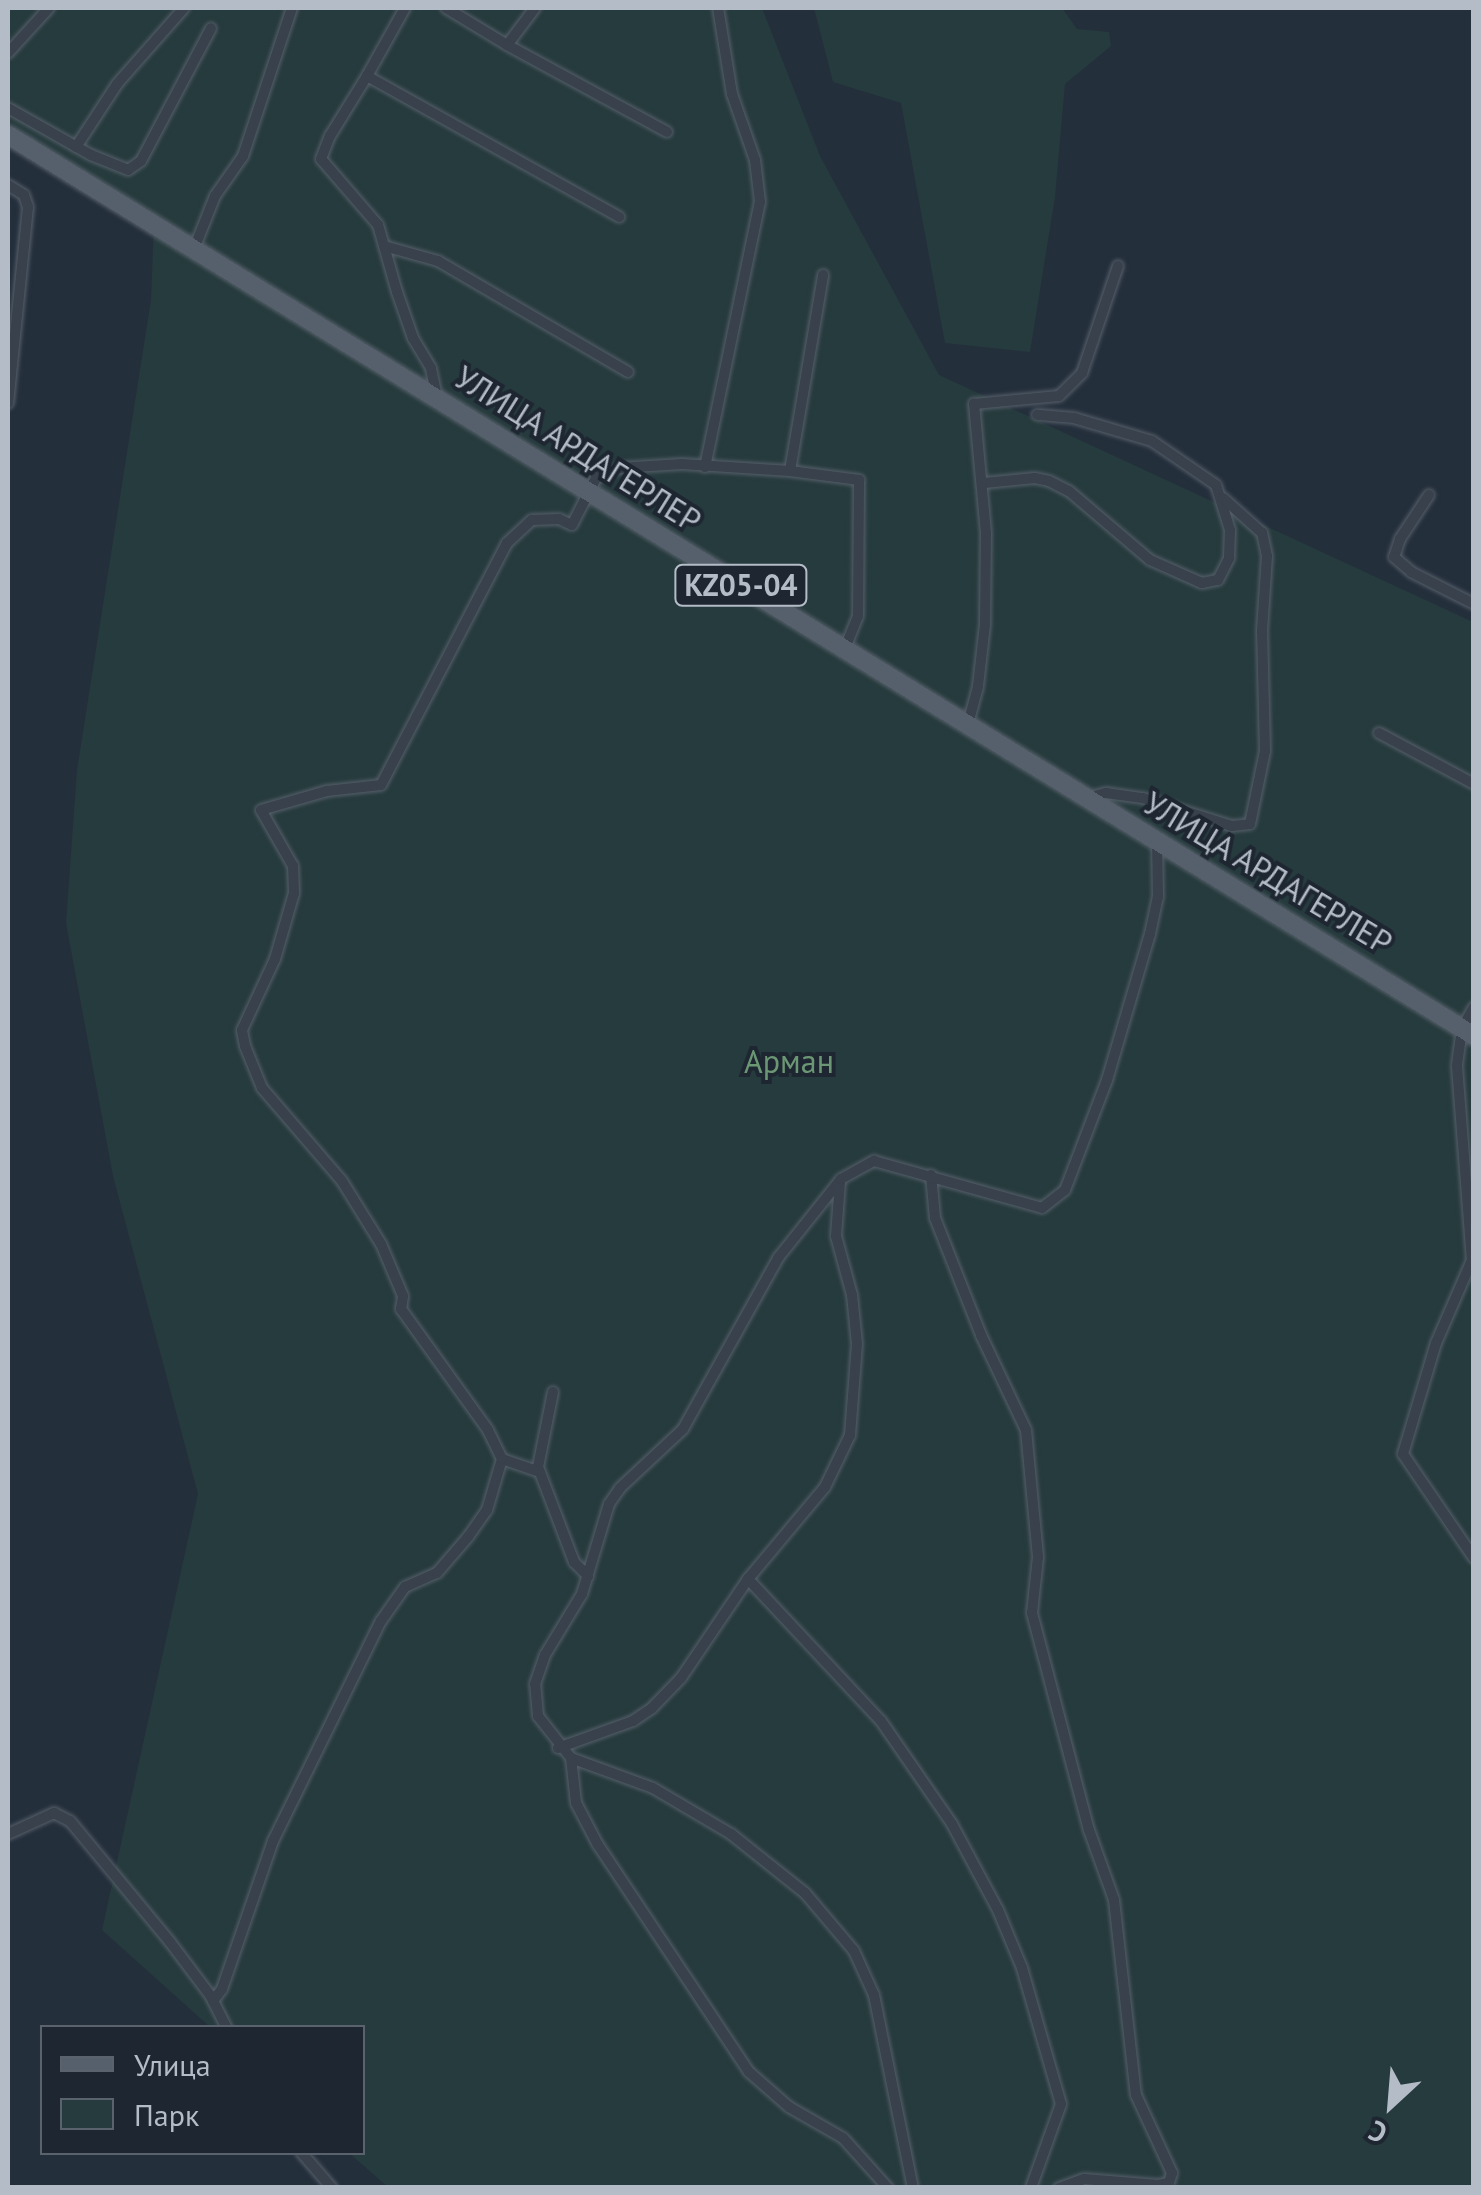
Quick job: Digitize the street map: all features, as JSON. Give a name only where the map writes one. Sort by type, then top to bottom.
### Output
[{"type":"main road","name":"УЛИЦА АРДАГЕРЛЕР","points":[[8,135],[1468,1032]]},
{"type":"street","points":[[8,53],[49,8]]},
{"type":"street","points":[[76,146],[117,84],[184,8]]},
{"type":"street","points":[[194,249],[216,196],[243,156],[292,8]]},
{"type":"street","points":[[405,8],[330,136],[322,160],[327,171],[370,210],[413,338],[431,368],[437,398]]},
{"type":"street","points":[[446,8],[667,132]]},
{"type":"street","points":[[508,45],[534,8]]},
{"type":"street","points":[[706,467],[760,202],[756,160],[732,94],[718,8]]},
{"type":"street","points":[[8,108],[128,170],[141,161],[210,28]]},
{"type":"street","points":[[368,76],[619,217]]},
{"type":"street","points":[[8,185],[24,195],[28,207],[8,403]]},
{"type":"street","points":[[384,246],[438,261],[628,372]]},
{"type":"street","points":[[968,724],[984,625],[984,483],[974,404],[1059,396],[1082,373],[1118,266]]},
{"type":"street","points":[[790,471],[823,275]]},
{"type":"street","points":[[1037,415],[1074,418],[1152,440],[1216,484],[1224,498],[1262,533],[1267,556],[1262,631],[1265,751],[1250,824],[1232,826],[1143,798],[1106,792],[1086,798]]},
{"type":"street","points":[[213,2000],[222,1989],[272,1841],[381,1621],[405,1587],[437,1573],[460,1547],[487,1510],[502,1459],[488,1430],[401,1309],[403,1296],[381,1244],[342,1182],[262,1088],[245,1046],[242,1030],[276,959],[294,893],[289,857],[261,810],[327,791],[381,784],[507,544],[532,520],[559,519],[572,525],[586,490],[596,478],[619,468],[790,471],[859,480],[858,616],[845,649]]},
{"type":"street","points":[[984,483],[1034,478],[1050,481],[1069,491],[1150,560],[1202,583],[1218,580],[1229,558],[1224,498]]},
{"type":"street","points":[[1429,494],[1395,547],[1394,557],[1411,572],[1474,604]]},
{"type":"street","points":[[1379,733],[1474,784]]},
{"type":"street","points":[[912,2188],[874,1996],[854,1952],[806,1893],[731,1834],[653,1788],[571,1758],[558,1748],[538,1716],[535,1684],[545,1655],[582,1594],[609,1504],[620,1488],[683,1429],[778,1258],[841,1179],[874,1161],[1042,1208],[1065,1190],[1107,1080],[1150,934],[1158,897],[1157,842]]},
{"type":"street","points":[[1474,1006],[1457,1066],[1472,1260],[1436,1343],[1403,1454],[1474,1558]]},
{"type":"street","points":[[930,1176],[935,1218],[981,1334],[1026,1430],[1038,1557],[1032,1613],[1090,1830],[1114,1900],[1136,2094],[1172,2174],[1169,2183],[1158,2185],[1084,2178],[1059,2188]]},
{"type":"street","points":[[558,1748],[616,1728],[652,1708],[680,1678],[748,1579],[825,1486],[850,1435],[856,1344],[852,1295],[836,1236],[841,1179]]},
{"type":"street","points":[[553,1392],[540,1472],[574,1562],[588,1576]]},
{"type":"street","points":[[502,1459],[540,1472]]},
{"type":"street","points":[[748,1579],[881,1721],[952,1824],[998,1910],[1026,1982],[1061,2104],[1035,2185]]},
{"type":"street","points":[[571,1758],[576,1803],[598,1845],[749,2072],[790,2107],[843,2138],[888,2188]]},
{"type":"street","points":[[8,1834],[54,1813],[64,1816],[159,1928],[213,2000],[226,2025]]},
{"type":"street","points":[[304,2155],[332,2188]]},
{"type":"green space","name":"Арман","points":[[8,8],[762,8],[820,156],[939,375],[1473,622],[1473,2187],[388,2187],[351,2155],[365,2155],[365,2025],[208,2025],[102,1930],[198,1494],[113,1176],[66,923],[77,770],[151,300],[154,225],[8,135]]},
{"type":"green space","points":[[814,8],[1062,8],[1077,29],[1109,32],[1111,46],[1065,84],[1055,197],[1030,352],[945,343],[901,103],[833,82]]}]
